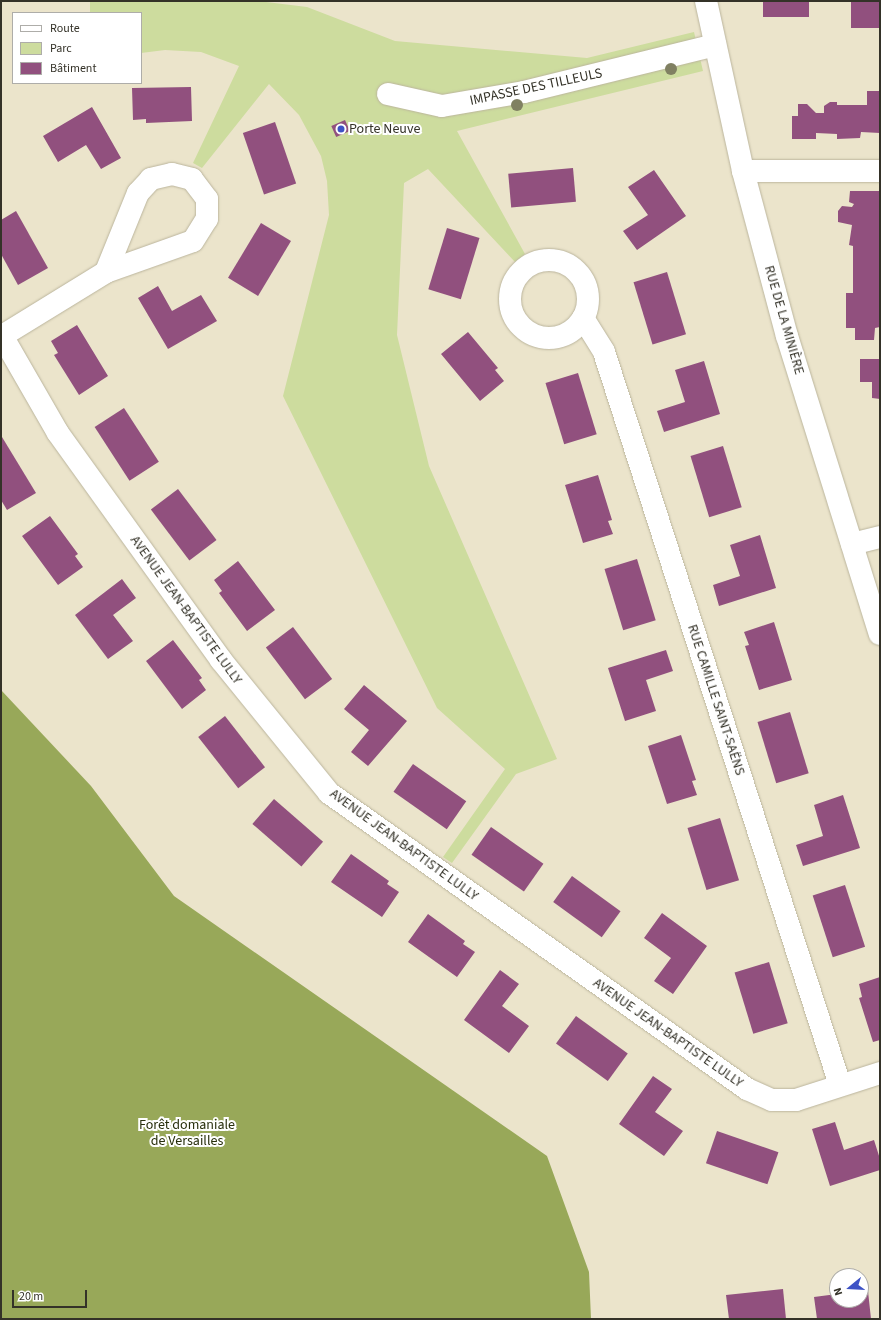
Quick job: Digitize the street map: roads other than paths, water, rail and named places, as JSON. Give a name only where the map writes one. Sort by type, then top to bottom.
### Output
[{"type":"street","name":"RUE DE LA MINIÈRE","points":[[706,1],[743,171],[787,336],[880,634]]},
{"type":"street","name":"IMPASSE DES TILLEULS","points":[[388,94],[442,106],[524,92],[715,45]]},
{"type":"street","points":[[743,171],[880,171]]},
{"type":"street","points":[[2,335],[106,272],[193,241],[207,219],[207,199],[192,179],[172,174],[151,180],[138,193],[106,272]]},
{"type":"street","name":"RUE CAMILLE SAINT-SAËNS","points":[[583,318],[604,352],[840,1085]]},
{"type":"street","name":"AVENUE JEAN-BAPTISTE LULLY","points":[[2,335],[63,439],[221,660],[329,793],[747,1089],[772,1100],[796,1100],[880,1073]]},
{"type":"street","points":[[852,544],[880,537]]},
{"type":"place","name":"Porte Neuve","points":[[341,129]]},
{"type":"park label","name":"Forêt domaniale de Versailles","points":[[187,1134]]}]
